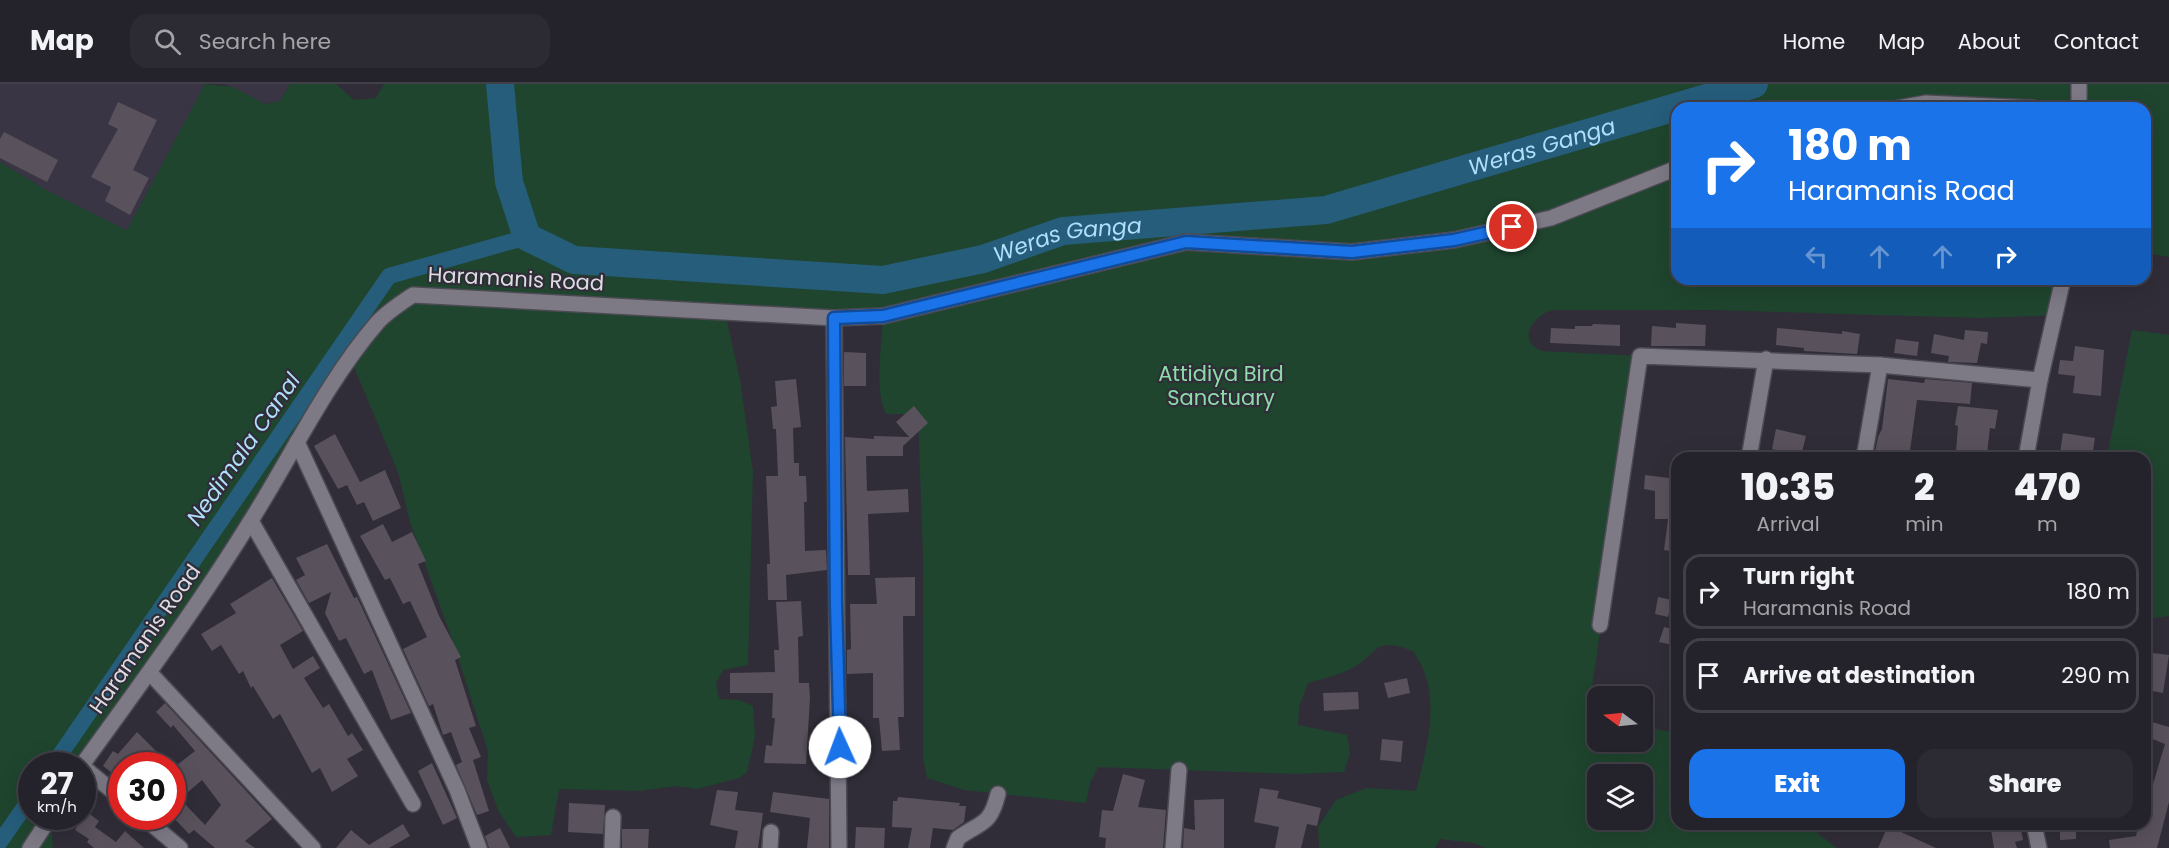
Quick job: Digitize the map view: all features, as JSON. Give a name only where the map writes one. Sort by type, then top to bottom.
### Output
[{"type":"street","name":"Haramanis Road","points":[[92,752],[150,673],[251,521],[297,442],[378,321],[413,294],[834,318],[883,316],[1186,242],[1352,252],[1454,240],[1551,218],[1671,170]]},
{"type":"street","points":[[2027,452],[2040,380],[2062,285]]},
{"type":"street","points":[[834,318],[839,848]]},
{"type":"street","points":[[1600,625],[1640,356],[1880,365],[2040,380]]},
{"type":"street","points":[[1750,452],[1766,359]]},
{"type":"street","points":[[1865,452],[1880,365]]},
{"type":"street","points":[[297,442],[457,790],[479,848]]},
{"type":"street","points":[[251,521],[413,804]]},
{"type":"street","points":[[150,673],[313,848]]},
{"type":"street","points":[[1173,848],[1179,770]]},
{"type":"street","points":[[96,778],[108,787]]},
{"type":"street","points":[[954,848],[958,838],[986,824],[998,794]]},
{"type":"street","points":[[612,848],[613,817]]},
{"type":"street","points":[[30,848],[42,830]]},
{"type":"street","points":[[159,830],[180,848]]},
{"type":"street","points":[[2035,830],[2039,848]]},
{"type":"street","points":[[770,848],[771,832]]},
{"type":"shaded area","points":[[0,84],[205,84],[127,231],[46,190],[0,162]]},
{"type":"shaded area","points":[[224,84],[290,84],[280,101],[265,104]]},
{"type":"green space","name":"Attidiya Bird Sanctuary","points":[[205,84],[233,87],[265,104],[280,101],[290,84],[336,84],[354,100],[376,98],[384,84],[2169,84],[2169,257],[2151,254],[2151,102],[1671,102],[1671,285],[2062,285],[2056,315],[1981,318],[1710,310],[1553,310],[1539,317],[1530,329],[1530,341],[1534,347],[1542,351],[1640,356],[1592,686],[1587,686],[1587,752],[1653,752],[1653,729],[1671,732],[1671,830],[1813,830],[1837,848],[1486,848],[1473,843],[1440,839],[1435,848],[1319,848],[1318,827],[1336,800],[1366,788],[1416,791],[1430,720],[1429,691],[1424,670],[1414,652],[1390,645],[1377,649],[1349,670],[1308,683],[1299,707],[1298,725],[1347,735],[1350,753],[1344,772],[1295,774],[1098,767],[1090,783],[1086,803],[964,790],[927,778],[923,758],[923,558],[918,414],[886,414],[882,405],[880,353],[883,316],[725,312],[740,380],[753,472],[748,665],[723,670],[716,683],[719,699],[739,700],[753,706],[755,736],[747,772],[739,778],[697,789],[676,786],[640,791],[559,789],[551,835],[516,837],[498,810],[487,780],[488,751],[452,639],[410,522],[398,472],[351,360],[91,752],[18,752],[18,830],[52,830],[53,848],[0,848],[0,162],[46,190],[127,230]]},
{"type":"green space","points":[[2132,330],[2169,335],[2169,616],[2151,618],[2151,452],[2108,452]]},
{"type":"building","points":[[118,102],[157,120],[133,170],[149,178],[130,215],[105,201],[111,187],[91,177],[118,129],[108,124]]},
{"type":"building","points":[[4,132],[58,160],[47,182],[0,158],[0,139]]},
{"type":"building","points":[[1676,323],[1706,325],[1705,346],[1651,346],[1652,326],[1676,328]]},
{"type":"building","points":[[1593,324],[1620,325],[1620,346],[1550,343],[1551,328],[1575,329],[1575,326],[1592,326]]},
{"type":"building","points":[[1777,328],[1860,334],[1857,354],[1804,351],[1804,348],[1776,345]]},
{"type":"building","points":[[1965,330],[1988,332],[1987,344],[1981,343],[1977,363],[1948,362],[1949,356],[1931,353],[1934,334],[1964,340]]},
{"type":"building","points":[[1896,339],[1919,342],[1917,356],[1894,353]]},
{"type":"building","points":[[2075,346],[2104,350],[2101,396],[2073,393],[2075,376],[2058,374],[2060,360],[2073,361]]},
{"type":"building","points":[[844,352],[866,353],[866,386],[844,386]]},
{"type":"building","points":[[796,379],[801,427],[793,428],[794,463],[799,463],[799,476],[806,476],[805,551],[826,550],[827,570],[786,575],[787,600],[768,600],[767,564],[770,564],[766,476],[778,476],[776,429],[773,429],[771,407],[777,406],[775,381]]},
{"type":"building","points":[[1888,379],[1924,383],[1925,379],[1972,383],[1970,404],[1917,400],[1910,452],[1875,452],[1882,429]]},
{"type":"building","points":[[914,406],[928,423],[903,446],[903,456],[866,456],[867,491],[908,489],[909,512],[868,514],[870,575],[848,575],[845,437],[874,439],[874,436],[909,437],[896,422]]},
{"type":"building","points":[[1958,406],[1998,410],[1995,429],[1990,428],[1987,452],[1956,451],[1958,426],[1955,425]]},
{"type":"building","points":[[1776,429],[1806,436],[1802,452],[1772,449]]},
{"type":"building","points":[[2063,433],[2095,438],[2093,452],[2060,452]]},
{"type":"building","points":[[335,434],[360,482],[385,470],[401,508],[373,521],[364,502],[357,505],[347,485],[338,489],[314,446]]},
{"type":"building","points":[[1645,475],[1671,478],[1671,551],[1664,550],[1668,519],[1655,519],[1655,491],[1644,489]]},
{"type":"building","points":[[383,524],[392,542],[412,532],[426,561],[418,564],[439,616],[461,657],[455,660],[476,726],[469,728],[481,757],[473,760],[489,811],[477,815],[456,765],[462,762],[451,732],[443,735],[433,704],[429,706],[403,649],[427,637],[410,601],[403,604],[390,578],[385,580],[360,536]]},
{"type":"building","points":[[327,544],[354,598],[357,597],[411,713],[391,720],[372,670],[364,674],[346,638],[339,641],[325,613],[331,592],[309,603],[296,580],[305,575],[296,558]]},
{"type":"building","points":[[915,577],[915,616],[903,616],[904,717],[898,717],[900,750],[882,751],[879,718],[873,718],[873,673],[847,674],[847,650],[851,649],[850,604],[877,604],[875,578]]},
{"type":"building","points":[[272,578],[303,631],[280,645],[293,669],[313,656],[320,668],[304,678],[323,708],[329,704],[348,736],[352,733],[363,750],[347,759],[358,776],[332,792],[320,768],[312,773],[280,714],[273,719],[253,686],[251,688],[243,671],[239,674],[221,645],[212,651],[201,634],[236,613],[230,604]]},
{"type":"building","points":[[1658,597],[1671,600],[1668,617],[1655,614]]},
{"type":"building","points":[[801,601],[803,636],[798,637],[799,683],[809,683],[810,698],[806,764],[764,763],[766,745],[772,746],[775,718],[772,718],[773,693],[730,693],[730,673],[775,672],[774,650],[779,650],[776,602]]},
{"type":"building","points":[[1664,627],[1671,629],[1671,645],[1659,642]]},
{"type":"building","points":[[2153,653],[2169,655],[2163,693],[2151,691]]},
{"type":"building","points":[[1407,678],[1410,693],[1388,698],[1384,683]]},
{"type":"building","points":[[1358,692],[1359,709],[1324,711],[1323,693]]},
{"type":"building","points":[[165,703],[272,819],[245,841],[255,848],[215,848],[194,830],[189,834],[185,830],[186,805],[205,825],[221,805],[202,780],[186,794],[186,758],[195,751],[173,725],[171,728],[156,712]]},
{"type":"building","points":[[2151,722],[2169,727],[2169,802],[2157,848],[2110,848],[2109,840],[2136,836],[2138,830],[2151,830],[2151,791],[2165,744],[2151,738]]},
{"type":"building","points":[[137,732],[157,752],[120,752]]},
{"type":"building","points":[[1382,739],[1403,741],[1401,762],[1380,760]]},
{"type":"building","points":[[108,758],[108,770],[103,766]]},
{"type":"building","points":[[432,763],[457,818],[443,825],[418,771]]},
{"type":"building","points":[[1123,774],[1145,780],[1138,807],[1166,810],[1163,848],[1105,848],[1106,838],[1099,837],[1102,810],[1113,811]]},
{"type":"building","points":[[1260,788],[1279,791],[1277,798],[1321,808],[1317,826],[1307,824],[1301,848],[1275,848],[1279,827],[1254,822]]},
{"type":"building","points":[[717,790],[738,792],[735,810],[763,813],[758,848],[735,848],[738,831],[710,825]]},
{"type":"building","points":[[773,792],[829,799],[829,848],[807,848],[810,818],[770,812]]},
{"type":"building","points":[[898,797],[960,803],[959,806],[966,806],[964,822],[953,830],[933,828],[930,848],[908,848],[912,828],[892,827],[893,801],[897,801]]},
{"type":"building","points":[[1224,799],[1224,848],[1183,848],[1184,828],[1195,830],[1194,800]]},
{"type":"building","points":[[569,803],[605,805],[603,834],[568,832]]},
{"type":"building","points":[[403,824],[410,836],[389,848],[336,848],[351,830],[369,845]]},
{"type":"building","points":[[856,827],[885,828],[884,848],[855,848]]},
{"type":"building","points":[[96,828],[116,842],[125,831],[144,848],[94,848],[87,842],[89,839],[75,830],[96,830]]},
{"type":"building","points":[[500,828],[510,848],[489,848],[485,836]]},
{"type":"building","points":[[622,829],[649,829],[648,848],[622,848]]},
{"type":"building","points":[[1886,830],[1897,830],[1936,848],[1878,848]]},
{"type":"building","points":[[1991,830],[2021,830],[2023,840],[2015,842],[2017,848],[1994,848]]},
{"type":"building","points":[[2060,830],[2076,830],[2076,839],[2060,840]]},
{"type":"waterway","name":"Weras Ganga","points":[[500,84],[509,182],[527,237],[574,260],[883,280],[983,259],[1063,231],[1326,210],[1671,108]]},
{"type":"waterway","name":"Weras Ganga","points":[[1693,102],[1754,84]]},
{"type":"waterway","name":"Nedimala Canal","points":[[62,752],[389,276],[527,237]]},
{"type":"waterway","name":"Nedimala Canal","points":[[0,842],[18,816]]},
{"type":"route","points":[[840,747],[836,603],[834,318],[883,316],[1084,265],[1186,242],[1352,252],[1454,240],[1512,227]]}]
